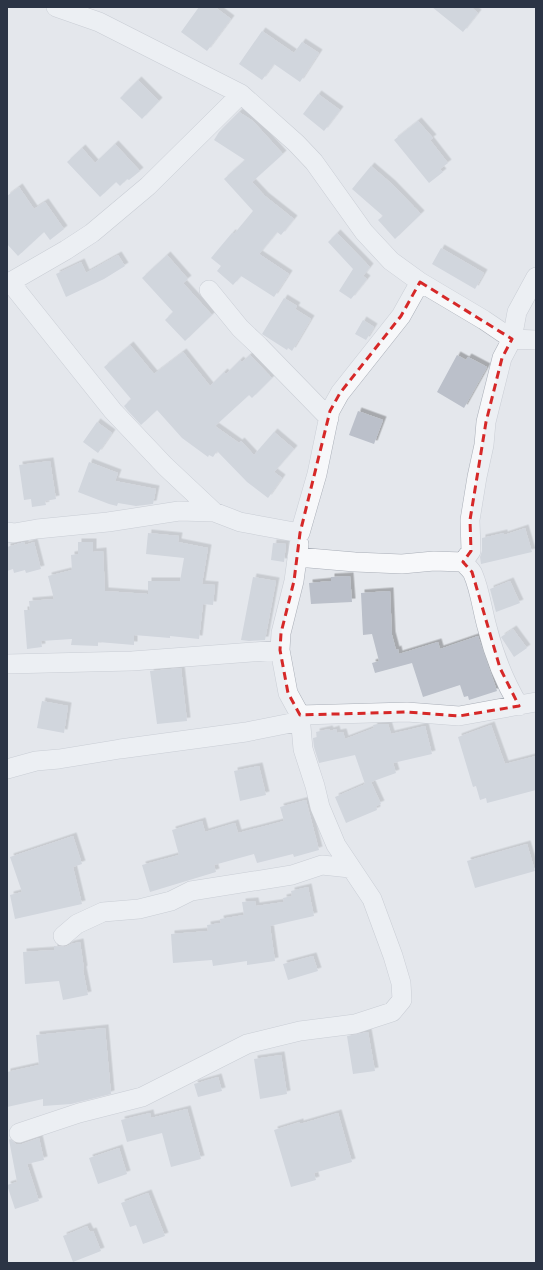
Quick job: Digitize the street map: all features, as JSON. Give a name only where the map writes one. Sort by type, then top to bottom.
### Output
[{"type":"street","points":[[56,7],[99,22],[241,94],[291,138],[314,162],[369,238],[391,261],[420,282],[484,320],[512,339],[536,340]]},
{"type":"street","points":[[214,512],[165,466],[113,411],[9,283],[92,233],[148,186],[241,94]]},
{"type":"street","points":[[463,562],[471,551],[470,520],[484,445],[486,422],[502,358],[512,339],[517,312],[536,277]]},
{"type":"street","points":[[19,1133],[79,1112],[142,1097],[248,1044],[300,1031],[355,1024],[392,1012],[402,1000],[401,983],[393,956],[372,899],[336,845],[320,808],[304,749],[301,718],[288,693],[280,650],[281,633],[294,581],[300,533],[317,474],[330,411],[340,393],[401,316],[420,282]]},
{"type":"street","points":[[210,290],[240,328],[329,418]]},
{"type":"street","points":[[7,532],[14,533],[36,529],[108,522],[178,511],[214,512],[240,522],[300,533]]},
{"type":"street","points":[[297,557],[402,564],[434,561],[463,562],[472,572],[500,668],[510,690],[528,704]]},
{"type":"street","points":[[7,664],[132,661],[280,650]]},
{"type":"street","points":[[7,769],[36,761],[246,732],[301,718],[407,712],[459,716],[528,704]]},
{"type":"street","points":[[63,936],[77,924],[103,912],[139,909],[171,901],[191,891],[292,875],[322,865],[350,868]]},
{"type":"highlighted area","points":[[420,282],[512,339],[502,358],[486,422],[470,520],[471,551],[463,562],[472,572],[500,668],[519,706],[459,716],[407,712],[300,715],[288,693],[280,650],[281,633],[294,581],[300,533],[330,411],[340,393],[401,316]]},
{"type":"building","points":[[199,7],[215,7],[231,19],[207,51],[181,32]]},
{"type":"building","points":[[432,7],[471,7],[478,13],[463,32]]},
{"type":"building","points":[[262,31],[294,53],[302,42],[319,53],[300,82],[274,64],[262,80],[239,64]]},
{"type":"building","points":[[138,80],[159,101],[142,119],[120,98]]},
{"type":"building","points":[[318,94],[340,110],[324,131],[303,114]]},
{"type":"building","points":[[239,112],[253,121],[283,154],[252,182],[265,196],[294,219],[281,235],[277,232],[259,254],[289,274],[274,297],[241,276],[233,285],[217,271],[221,266],[211,258],[253,211],[224,179],[245,160],[214,140],[219,132]]},
{"type":"building","points":[[418,121],[433,138],[430,140],[448,163],[440,169],[443,172],[429,183],[394,140]]},
{"type":"building","points":[[115,144],[140,171],[129,180],[127,179],[120,186],[116,182],[100,197],[67,162],[82,148],[95,163]]},
{"type":"building","points":[[371,166],[392,184],[421,214],[395,239],[378,220],[383,216],[352,189]]},
{"type":"building","points":[[19,187],[34,209],[45,202],[64,229],[50,240],[44,232],[18,256],[7,244],[7,196]]},
{"type":"building","points":[[337,233],[370,267],[363,276],[367,279],[351,299],[339,291],[353,269],[328,242]]},
{"type":"building","points":[[441,248],[484,273],[475,289],[432,264]]},
{"type":"building","points":[[118,255],[125,266],[104,279],[66,297],[56,274],[81,262],[86,273]]},
{"type":"building","points":[[167,255],[188,279],[183,283],[212,315],[185,341],[165,320],[173,312],[142,278]]},
{"type":"building","points":[[284,298],[297,306],[295,309],[311,319],[292,351],[288,348],[287,350],[262,334]]},
{"type":"building","points":[[363,320],[374,327],[366,340],[355,334]]},
{"type":"building","points":[[130,345],[154,374],[183,352],[210,386],[224,372],[226,374],[240,360],[242,362],[250,355],[272,378],[252,398],[249,395],[215,426],[239,443],[241,441],[254,455],[274,432],[294,449],[274,472],[282,478],[268,498],[247,482],[217,451],[213,457],[209,455],[208,457],[182,438],[157,410],[141,425],[128,411],[124,406],[131,399],[104,367]]},
{"type":"building","points":[[457,355],[466,360],[468,357],[487,367],[464,408],[437,392]]},
{"type":"building","points":[[358,411],[383,420],[374,444],[349,435]]},
{"type":"building","points":[[97,422],[112,433],[98,453],[83,442]]},
{"type":"building","points":[[50,461],[56,499],[45,501],[46,505],[32,507],[31,499],[24,500],[19,465]]},
{"type":"building","points":[[89,462],[118,473],[115,481],[156,489],[153,504],[136,506],[118,503],[117,506],[78,492]]},
{"type":"building","points":[[525,528],[532,552],[481,564],[480,557],[482,551],[482,538],[504,533],[504,535]]},
{"type":"building","points":[[148,533],[179,536],[178,542],[208,548],[202,584],[215,585],[213,605],[203,604],[199,639],[170,636],[170,638],[134,635],[134,645],[98,642],[98,646],[71,645],[72,639],[41,641],[42,647],[27,649],[24,610],[30,610],[29,601],[54,599],[48,576],[72,570],[71,555],[78,554],[78,542],[93,542],[93,552],[103,551],[105,591],[148,594],[148,581],[180,581],[184,558],[146,554]]},
{"type":"building","points":[[24,542],[25,545],[34,542],[41,569],[26,573],[25,570],[14,573],[13,569],[7,571],[7,547]]},
{"type":"building","points":[[273,543],[286,544],[284,562],[271,560]]},
{"type":"building","points":[[350,576],[352,602],[311,604],[309,583],[331,581],[331,577]]},
{"type":"building","points":[[253,577],[276,581],[265,640],[241,640]]},
{"type":"building","points":[[510,581],[520,603],[496,612],[490,589]]},
{"type":"building","points":[[390,591],[392,635],[396,650],[398,649],[399,654],[438,642],[440,649],[478,636],[497,691],[469,700],[468,696],[464,697],[460,685],[423,697],[412,663],[375,673],[372,663],[379,661],[372,634],[363,635],[361,593]]},
{"type":"building","points":[[513,629],[527,648],[514,657],[501,637]]},
{"type":"building","points":[[181,668],[187,721],[157,724],[150,671]]},
{"type":"building","points":[[42,701],[68,706],[64,733],[37,728]]},
{"type":"building","points":[[388,724],[391,734],[425,726],[432,754],[393,763],[396,773],[371,782],[381,804],[376,806],[377,810],[346,823],[335,797],[370,782],[365,784],[355,755],[319,763],[313,738],[317,737],[316,732],[336,729],[337,733],[343,732],[345,739],[374,728],[373,725]]},
{"type":"building","points":[[491,725],[505,764],[536,756],[536,790],[487,803],[486,798],[480,800],[476,786],[473,787],[458,737]]},
{"type":"building","points":[[259,766],[266,795],[240,801],[234,771]]},
{"type":"building","points":[[306,800],[319,850],[294,857],[293,854],[257,863],[254,854],[214,865],[216,872],[150,892],[142,865],[179,855],[172,830],[202,821],[205,832],[235,823],[238,833],[284,821],[280,807]]},
{"type":"building","points":[[73,836],[82,864],[73,867],[82,904],[15,919],[10,895],[22,892],[10,857]]},
{"type":"building","points":[[527,844],[535,871],[475,888],[467,861]]},
{"type":"building","points":[[308,887],[314,916],[270,926],[275,961],[247,965],[247,961],[213,966],[212,960],[173,963],[171,934],[208,931],[207,925],[221,923],[220,919],[244,915],[242,902],[255,901],[256,906],[284,902],[283,898],[292,896],[291,891]]},
{"type":"building","points":[[80,942],[83,970],[88,995],[63,1000],[59,981],[25,984],[23,952],[54,950],[54,946],[65,947]]},
{"type":"building","points":[[313,956],[318,971],[288,980],[283,964]]},
{"type":"building","points":[[105,1028],[111,1094],[71,1104],[43,1106],[43,1099],[7,1107],[7,1072],[39,1065],[36,1035]]},
{"type":"building","points":[[368,1032],[375,1071],[353,1074],[347,1036]]},
{"type":"building","points":[[281,1055],[287,1094],[260,1099],[254,1059]]},
{"type":"building","points":[[218,1077],[222,1091],[198,1097],[194,1084]]},
{"type":"building","points":[[187,1109],[201,1159],[171,1167],[162,1133],[127,1142],[121,1120],[150,1113],[151,1118]]},
{"type":"building","points":[[338,1113],[352,1162],[314,1173],[316,1180],[291,1187],[274,1130]]},
{"type":"building","points":[[39,1138],[44,1160],[27,1164],[39,1201],[15,1209],[7,1185],[17,1182],[9,1140],[10,1139],[16,1144],[22,1144]]},
{"type":"building","points":[[119,1148],[127,1174],[98,1184],[89,1158]]},
{"type":"building","points":[[148,1193],[165,1236],[143,1244],[136,1225],[130,1227],[121,1203]]},
{"type":"building","points":[[87,1226],[90,1232],[93,1231],[101,1251],[73,1262],[63,1236]]}]
